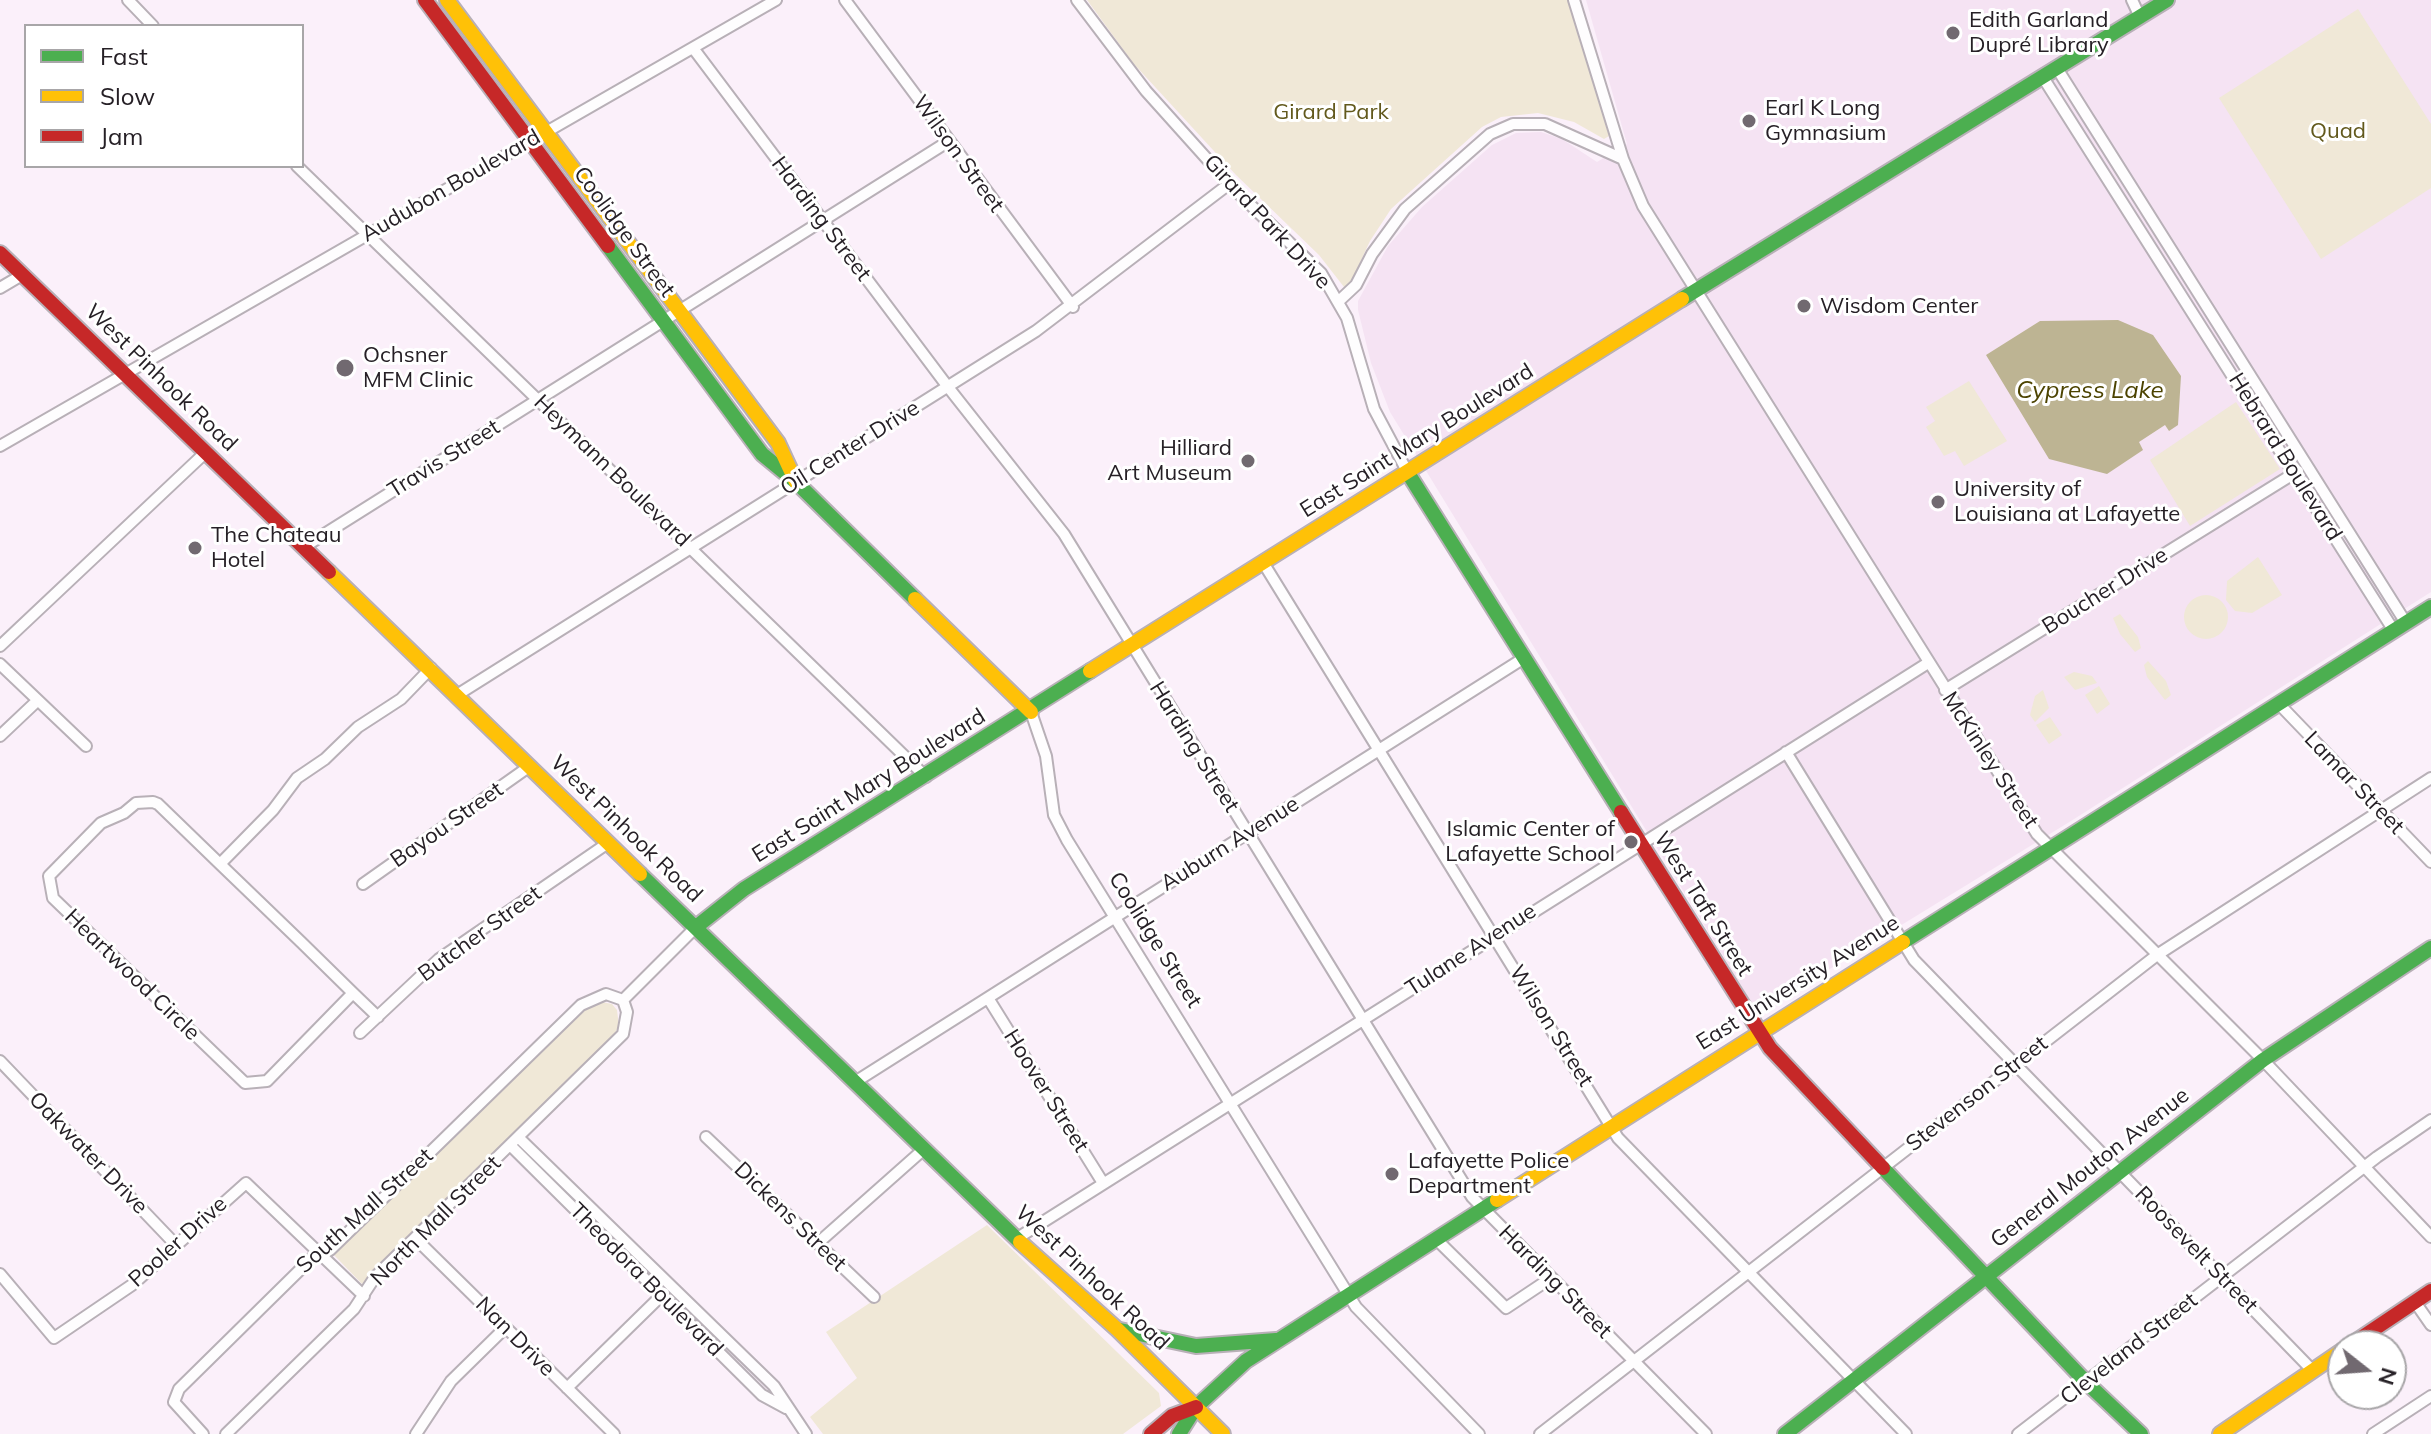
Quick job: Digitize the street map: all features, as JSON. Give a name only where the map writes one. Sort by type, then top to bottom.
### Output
[{"type":"street","points":[[128,0],[151,24]]},
{"type":"street","name":"Coolidge Street","points":[[425,0],[762,454],[796,482],[1031,712],[1046,756],[1054,815],[1356,1307],[1479,1434]]},
{"type":"street","name":"Coolidge Street","points":[[447,0],[778,443],[796,482]]},
{"type":"street","name":"Audubon Boulevard","points":[[0,446],[776,0]]},
{"type":"street","name":"Wilson Street","points":[[845,0],[1073,307]]},
{"type":"street","name":"Girard Park Drive","points":[[1077,0],[1146,91],[1229,184],[1307,257],[1340,300],[1374,409],[1408,473]]},
{"type":"street","name":"McKinley Street","points":[[1574,0],[1623,159],[1643,206],[2037,834],[2263,1060],[2431,1237]]},
{"type":"street","points":[[2132,0],[2139,15]]},
{"type":"street","name":"East Saint Mary Boulevard","points":[[696,927],[744,889],[1031,712],[1696,290],[2044,79],[2139,15],[2167,0]]},
{"type":"street","name":"Harding Street","points":[[693,48],[948,387],[1050,513],[1483,1209],[1706,1434]]},
{"type":"street","name":"Hebrard Boulevard","points":[[2058,70],[2364,557],[2400,627]]},
{"type":"street","name":"Hebrard Boulevard","points":[[2044,79],[2176,283],[2351,565],[2400,627]]},
{"type":"street","points":[[1340,300],[1356,285],[1372,254],[1405,209],[1458,157],[1497,130],[1523,122],[1545,124],[1623,159]]},
{"type":"street","points":[[2085,145],[2100,137]]},
{"type":"street","name":"Travis Street","points":[[304,547],[949,141]]},
{"type":"street","name":"Heymann Boulevard","points":[[299,168],[926,777]]},
{"type":"street","name":"Oil Center Drive","points":[[457,695],[1073,307],[1229,184]]},
{"type":"street","name":"West Pinhook Road","points":[[0,253],[1016,1239],[1118,1330],[1223,1434]]},
{"type":"street","points":[[0,288],[22,275]]},
{"type":"street","points":[[2176,283],[2188,277]]},
{"type":"street","points":[[0,646],[206,452]]},
{"type":"street","name":"Boucher Drive","points":[[1945,690],[2306,466]]},
{"type":"street","name":"West Taft Street","points":[[1408,473],[1760,1033],[1882,1168],[2086,1382],[2141,1434]]},
{"type":"street","points":[[2351,565],[2364,557]]},
{"type":"street","name":"Wilson Street","points":[[1264,564],[1623,1143],[1906,1434]]},
{"type":"street","name":"East University Avenue","points":[[1179,1434],[1196,1407],[1246,1361],[1277,1340],[2431,607]]},
{"type":"street","name":"Auburn Avenue","points":[[855,1082],[1524,658]]},
{"type":"street","name":"Tulane Avenue","points":[[1016,1239],[1928,663]]},
{"type":"street","points":[[0,664],[86,746]]},
{"type":"street","points":[[220,864],[273,810],[297,778],[325,759],[358,727],[401,699],[431,668]]},
{"type":"street","points":[[0,736],[37,701]]},
{"type":"street","name":"Lamar Street","points":[[2279,704],[2431,862]]},
{"type":"street","name":"Roosevelt Street","points":[[1786,752],[1914,960],[2313,1371]]},
{"type":"street","name":"Bayou Street","points":[[363,884],[530,766]]},
{"type":"street","name":"Stevenson Street","points":[[1540,1434],[2157,955],[2431,778]]},
{"type":"street","name":"Heartwood Circle","points":[[353,993],[272,1078],[261,1084],[245,1083],[53,898],[48,883],[55,868],[101,823],[144,801],[158,804],[378,1017]]},
{"type":"street","name":"Butcher Street","points":[[360,1033],[439,959],[608,843]]},
{"type":"street","points":[[623,1000],[696,927]]},
{"type":"street","name":"General Mouton Avenue","points":[[1785,1434],[2263,1060],[2431,948]]},
{"type":"street","name":"South Mall Street","points":[[203,1434],[174,1402],[176,1393],[320,1254],[330,1250],[581,1005],[606,994],[623,1000]]},
{"type":"street","name":"Hoover Street","points":[[988,998],[1103,1183]]},
{"type":"street","name":"North Mall Street","points":[[226,1434],[364,1296],[375,1277],[623,1034],[627,1012],[623,1000]]},
{"type":"street","name":"Oakwater Drive","points":[[1,1064],[176,1245]]},
{"type":"street","name":"Cleveland Street","points":[[2018,1434],[2365,1166],[2431,1120]]},
{"type":"street","name":"Dickens Street","points":[[706,1137],[874,1297]]},
{"type":"street","name":"Theodora Boulevard","points":[[515,1142],[774,1386],[806,1434]]},
{"type":"street","name":"Theodora Boulevard","points":[[515,1142],[661,1297],[762,1395],[786,1408]]},
{"type":"street","points":[[818,1243],[924,1149]]},
{"type":"street","name":"Pooler Drive","points":[[0,1274],[54,1338],[132,1285],[246,1183],[364,1296]]},
{"type":"street","name":"Nan Drive","points":[[416,1239],[614,1434]]},
{"type":"street","points":[[1436,1239],[1506,1308],[1551,1278]]},
{"type":"street","points":[[567,1388],[671,1286]]},
{"type":"street","points":[[2373,1330],[2431,1291]]},
{"type":"street","points":[[2415,1302],[2431,1325]]},
{"type":"street","points":[[416,1434],[451,1381],[505,1328]]},
{"type":"street","points":[[1118,1330],[1186,1345],[1277,1340]]},
{"type":"street","points":[[2220,1434],[2327,1361]]},
{"type":"street","points":[[2373,1434],[2431,1396]]},
{"type":"street","name":"East University Avenue","points":[[1151,1434],[1172,1416],[1196,1407]]},
{"type":"shaded area","name":"University of Louisiana at Lafayette","points":[[1586,0],[2431,0],[2431,592],[2071,821],[1758,1013],[1390,412],[1371,363],[1358,310],[1358,301],[1388,246],[1422,207],[1492,145],[1516,133],[1541,132],[1562,139],[1597,162],[1627,144]]},
{"type":"green space","name":"Girard Park","points":[[1087,0],[1569,0],[1609,136],[1604,139],[1574,122],[1538,113],[1501,117],[1482,127],[1391,209],[1370,241],[1349,286],[1344,287],[1319,255],[1236,175],[1133,63]]},
{"type":"green space","name":"Quad","points":[[2358,9],[2431,124],[2431,188],[2321,259],[2219,98]]},
{"type":"green space","points":[[1969,381],[2007,441],[1964,466],[1955,451],[1944,456],[1926,427],[1935,421],[1926,407]]},
{"type":"green space","points":[[2236,402],[2280,469],[2190,526],[2150,460]]},
{"type":"green space","points":[[2258,557],[2282,595],[2252,613],[2235,611],[2226,600],[2227,581]]},
{"type":"green space","points":[[2206,595],[2222,601],[2228,617],[2222,633],[2206,639],[2190,633],[2184,617],[2190,601]]},
{"type":"green space","points":[[2120,614],[2138,637],[2141,648],[2135,652],[2120,634],[2113,618]]},
{"type":"green space","points":[[2148,661],[2166,681],[2171,695],[2165,700],[2147,677],[2144,665]]},
{"type":"green space","points":[[2074,672],[2092,676],[2097,683],[2075,690],[2064,677]]},
{"type":"green space","points":[[2099,686],[2110,704],[2097,714],[2085,695]]},
{"type":"green space","points":[[2043,690],[2049,708],[2035,722],[2030,715],[2035,696]]},
{"type":"green space","points":[[2050,717],[2062,735],[2049,744],[2036,725]]},
{"type":"green space","points":[[597,1001],[612,1004],[617,1010],[619,1026],[611,1040],[362,1284],[333,1254],[584,1007]]},
{"type":"green space","points":[[987,1225],[1159,1393],[1161,1406],[1123,1434],[823,1434],[810,1417],[857,1378],[826,1332]]},
{"type":"water","name":"Cypress Lake","points":[[2118,320],[2153,335],[2181,376],[2178,425],[2169,431],[2165,425],[2139,442],[2143,450],[2107,474],[2049,459],[1986,355],[2040,321]]},
{"type":"traffic: fast","points":[[1682,299],[2167,0]]},
{"type":"traffic: fast","points":[[608,246],[762,454],[796,482],[915,599]]},
{"type":"traffic: fast","points":[[1408,473],[1621,812]]},
{"type":"traffic: fast","points":[[1903,942],[2431,607]]},
{"type":"traffic: fast","points":[[696,927],[744,889],[1090,671]]},
{"type":"traffic: fast","points":[[640,874],[1020,1242]]},
{"type":"traffic: fast","points":[[1785,1434],[2263,1060],[2431,948]]},
{"type":"traffic: fast","points":[[1883,1168],[2086,1382],[2141,1434]]},
{"type":"traffic: fast","points":[[1179,1434],[1196,1407],[1246,1361],[1497,1200]]},
{"type":"traffic: fast","points":[[1120,1330],[1196,1346],[1276,1340]]},
{"type":"traffic: slow","points":[[447,0],[778,443],[796,482]]},
{"type":"traffic: slow","points":[[1090,671],[1682,299]]},
{"type":"traffic: slow","points":[[329,572],[640,874]]},
{"type":"traffic: slow","points":[[915,599],[1031,712]]},
{"type":"traffic: slow","points":[[1497,1200],[1903,942]]},
{"type":"traffic: slow","points":[[1020,1242],[1118,1330],[1223,1434]]},
{"type":"traffic: slow","points":[[2220,1434],[2327,1361]]},
{"type":"traffic: jam","points":[[425,0],[608,246]]},
{"type":"traffic: jam","points":[[0,253],[329,572]]},
{"type":"traffic: jam","points":[[1621,812],[1770,1048],[1883,1168]]},
{"type":"traffic: jam","points":[[2373,1330],[2431,1291]]},
{"type":"traffic: jam","points":[[1151,1434],[1172,1416],[1196,1407]]},
{"type":"place","name":"Edith Garland Dupré Library","points":[[1953,33]]},
{"type":"place","name":"Earl K Long Gymnasium","points":[[1749,121]]},
{"type":"place","name":"Wisdom Center","points":[[1804,306]]},
{"type":"place","name":"Ochsner MFM Clinic","points":[[345,368]]},
{"type":"place","name":"Hilliard Art Museum","points":[[1248,461]]},
{"type":"place","name":"University of Louisiana at Lafayette","points":[[1938,502]]},
{"type":"place","name":"The Chateau Hotel","points":[[195,548]]},
{"type":"place","name":"Islamic Center of Lafayette School","points":[[1631,842]]},
{"type":"place","name":"Lafayette Police Department","points":[[1392,1174]]}]
